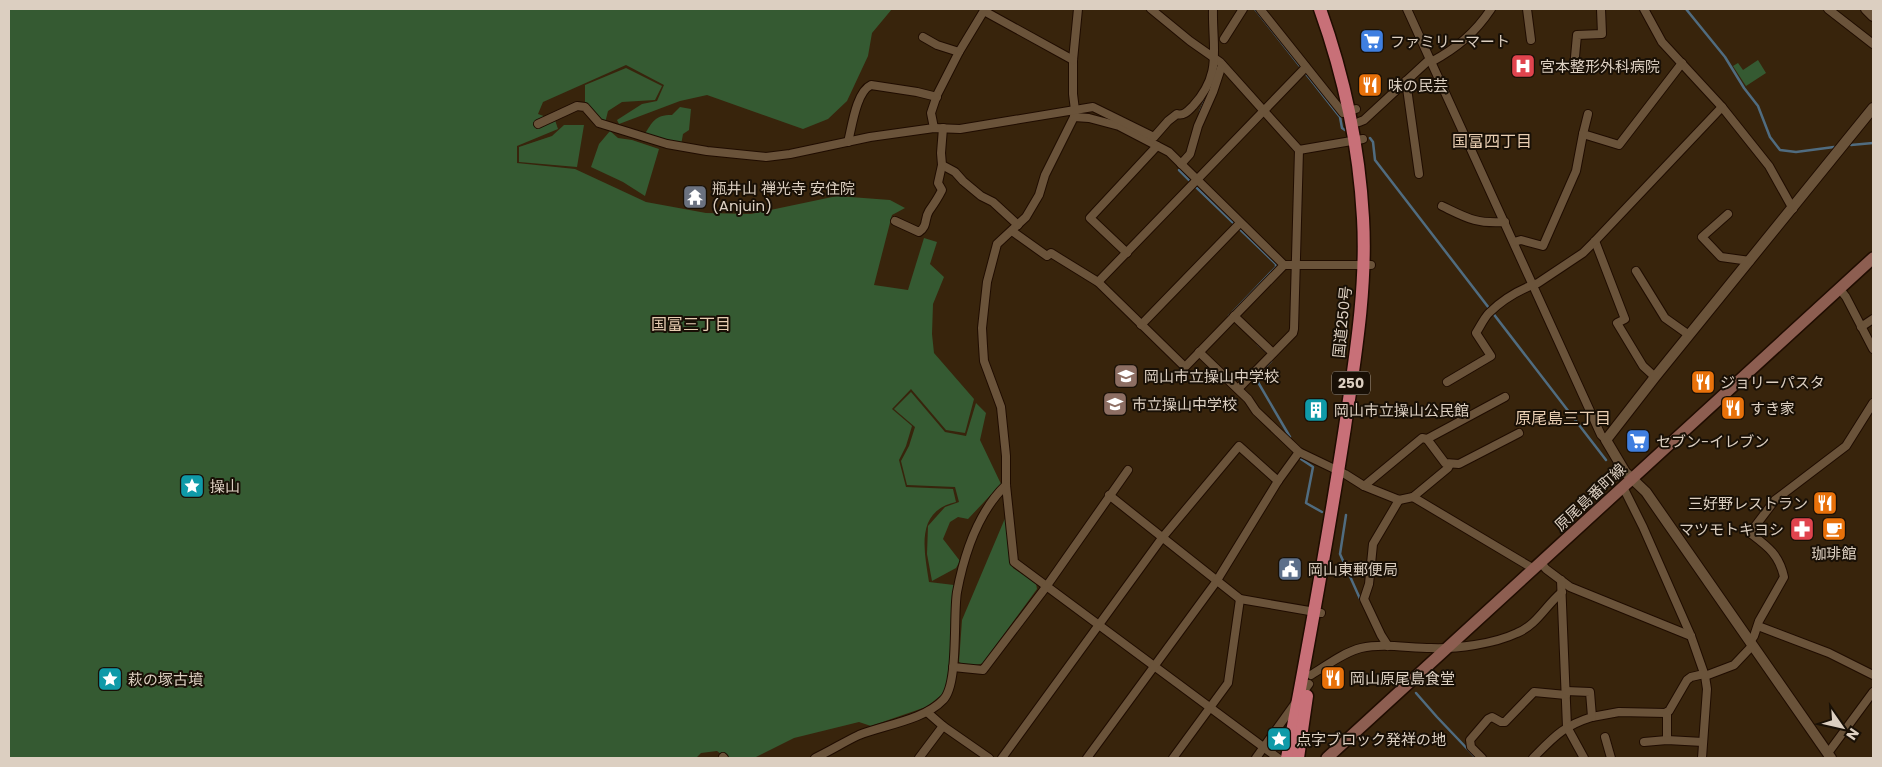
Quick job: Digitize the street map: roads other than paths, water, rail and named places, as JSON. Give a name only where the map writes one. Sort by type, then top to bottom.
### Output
[{"type":"highway","name":"国道250号","points":[[1320,9],[1353,110],[1359,122],[1359,140]]},
{"type":"highway","name":"国道250号","points":[[1287,758],[1317,612],[1366,337],[1370,215],[1359,140],[1340,44],[1327,9]]},
{"type":"highway","name":"国道250号","points":[[1298,758],[1310,679],[1317,612]]},
{"type":"main road","name":"原尾島番町線","points":[[1327,758],[1873,258]]},
{"type":"street","points":[[1078,9],[1073,60],[1075,113],[1045,175],[1040,195],[1026,217],[997,244],[987,282],[982,328],[984,361],[1001,407],[1006,456],[1006,485],[1014,562],[1278,758]]},
{"type":"street","points":[[1151,9],[1218,61],[1298,150],[1293,333],[1238,389]]},
{"type":"street","points":[[1181,164],[1190,154],[1198,126],[1213,92],[1218,61],[1213,9]]},
{"type":"street","points":[[1224,39],[1244,9]]},
{"type":"street","points":[[1260,9],[1304,68],[1343,113],[1353,110]]},
{"type":"street","points":[[1407,9],[1601,435],[1625,472],[1646,492],[1830,756],[1873,692]]},
{"type":"street","points":[[1359,122],[1364,120],[1431,60],[1452,50],[1468,38],[1491,9]]},
{"type":"street","points":[[1527,9],[1531,40]]},
{"type":"street","points":[[1574,68],[1577,35],[1602,34],[1601,9]]},
{"type":"street","points":[[1644,9],[1662,42],[1722,107],[1769,166],[1793,209]]},
{"type":"street","points":[[1828,9],[1873,44]]},
{"type":"street","points":[[1866,9],[1873,16]]},
{"type":"street","points":[[934,128],[932,113],[937,97],[959,52],[984,10],[1073,60]]},
{"type":"street","points":[[923,37],[937,45],[959,52]]},
{"type":"street","points":[[538,124],[577,106],[585,107],[599,123],[610,128],[667,144],[707,151],[766,157],[934,128],[960,129],[1075,113],[1093,107],[1154,137],[1177,114],[1182,116],[1186,113],[1204,93],[1218,61]]},
{"type":"street","points":[[1583,134],[1619,145],[1682,63]]},
{"type":"street","points":[[1098,282],[1304,68]]},
{"type":"street","points":[[1406,81],[1418,174]]},
{"type":"street","points":[[848,142],[860,96],[871,85],[937,97]]},
{"type":"street","points":[[1448,382],[1491,356],[1476,334],[1491,311],[1506,300],[1538,284],[1583,253],[1722,107]]},
{"type":"street","points":[[1606,440],[1873,108]]},
{"type":"street","points":[[1075,113],[1119,126],[1169,152],[1238,225],[1284,265],[1368,265]]},
{"type":"street","points":[[1514,242],[1521,240],[1543,246],[1576,171],[1588,114]]},
{"type":"street","points":[[895,221],[919,232],[926,224],[928,213],[942,190],[938,183],[942,165],[940,153],[943,128]]},
{"type":"street","points":[[1298,150],[1359,140]]},
{"type":"street","points":[[1127,252],[1090,218],[1157,146]]},
{"type":"street","points":[[942,165],[955,172],[963,182],[981,196],[993,202],[1018,225]]},
{"type":"street","points":[[1442,206],[1470,220],[1489,223],[1505,222]]},
{"type":"street","points":[[1728,214],[1702,237],[1721,258],[1750,260]]},
{"type":"street","points":[[1141,325],[1238,225]]},
{"type":"street","points":[[1012,231],[1048,256],[1051,253],[1098,282],[1185,367],[1284,265]]},
{"type":"street","points":[[1595,241],[1625,319],[1617,323],[1642,366],[1655,377]]},
{"type":"street","points":[[1636,271],[1664,318],[1689,335]]},
{"type":"street","points":[[1839,288],[1846,297],[1873,349]]},
{"type":"street","points":[[1234,316],[1273,353]]},
{"type":"street","points":[[1861,327],[1873,319]]},
{"type":"street","points":[[1199,352],[1299,452],[1341,472],[1364,486],[1399,500],[1413,497],[1448,468],[1450,464]]},
{"type":"street","points":[[1364,486],[1422,438],[1428,439],[1505,396]]},
{"type":"street","points":[[1667,740],[1667,712],[1687,680],[1691,677],[1705,675],[1734,665],[1751,644],[1759,621],[1784,576],[1777,558],[1766,545],[1750,533],[1775,500],[1846,446],[1873,403]]},
{"type":"street","points":[[1428,439],[1445,463],[1459,464],[1519,433]]},
{"type":"street","points":[[1002,758],[1162,538],[1239,446],[1278,481]]},
{"type":"street","points":[[1087,758],[1216,582],[1278,481],[1299,452]]},
{"type":"street","points":[[953,667],[983,670],[1046,587],[1128,470]]},
{"type":"street","points":[[815,758],[859,735],[927,712],[942,701],[950,691],[957,592],[963,566],[981,519],[1006,485]]},
{"type":"street","points":[[1623,487],[1643,527],[1691,636],[1705,675],[1706,689],[1702,758]]},
{"type":"street","points":[[1109,496],[1240,599],[1317,612]]},
{"type":"street","points":[[1413,497],[1537,566],[1570,587],[1691,636]]},
{"type":"street","points":[[1385,646],[1364,598],[1369,584],[1373,544],[1399,500]]},
{"type":"street","points":[[1561,580],[1567,727],[1584,758]]},
{"type":"street","points":[[1256,758],[1299,698],[1310,679],[1345,655],[1362,648],[1385,646],[1433,649],[1471,645],[1518,633],[1534,623],[1562,592]]},
{"type":"street","points":[[1173,758],[1228,683],[1240,599]]},
{"type":"street","points":[[1758,626],[1829,653],[1873,675]]},
{"type":"street","points":[[1482,758],[1471,747],[1470,740],[1488,719],[1492,717],[1501,722],[1506,722],[1534,692],[1590,692],[1592,717]]},
{"type":"street","points":[[927,712],[989,758]]},
{"type":"street","points":[[1533,758],[1559,732],[1592,717],[1619,712],[1667,712]]},
{"type":"street","points":[[919,758],[944,726]]},
{"type":"street","points":[[1605,737],[1611,758]]},
{"type":"street","points":[[1644,742],[1667,740],[1703,742]]},
{"type":"waterway","points":[[1255,9],[1340,117],[1342,128],[1345,130]]},
{"type":"waterway","points":[[1686,9],[1725,57],[1744,88],[1758,106],[1770,137],[1780,150],[1796,152],[1834,147]]},
{"type":"waterway","points":[[1200,112],[1206,98]]},
{"type":"waterway","points":[[1370,138],[1373,142],[1375,160],[1606,460]]},
{"type":"waterway","points":[[1851,145],[1873,143]]},
{"type":"waterway","points":[[1179,170],[1190,181]]},
{"type":"waterway","points":[[1196,187],[1276,264],[1276,267],[1229,316]]},
{"type":"waterway","points":[[1258,344],[1268,353]]},
{"type":"waterway","points":[[1271,361],[1255,377],[1290,437]]},
{"type":"waterway","points":[[1301,459],[1313,467],[1306,503],[1322,512]]},
{"type":"waterway","points":[[1346,515],[1340,554],[1361,601]]},
{"type":"waterway","points":[[1416,693],[1476,758]]},
{"type":"place","name":"ファミリーマート","points":[[1372,41]]},
{"type":"place","name":"宮本整形外科病院","points":[[1523,66]]},
{"type":"place","name":"味の民芸","points":[[1370,85]]},
{"type":"place","name":"瓶井山 禅光寺 安住院 (Anjuin)","points":[[695,197]]},
{"type":"place","name":"岡山市立操山中学校","points":[[1126,376]]},
{"type":"place","name":"ジョリーパスタ","points":[[1703,382]]},
{"type":"place","name":"市立操山中学校","points":[[1115,404]]},
{"type":"place","name":"すき家","points":[[1733,408]]},
{"type":"place","name":"岡山市立操山公民館","points":[[1316,410]]},
{"type":"place","name":"セブン-イレブン","points":[[1638,441]]},
{"type":"place","name":"操山","points":[[192,486]]},
{"type":"place","name":"三好野レストラン","points":[[1825,503]]},
{"type":"place","name":"マツモトキヨシ","points":[[1802,529]]},
{"type":"place","name":"珈琲館","points":[[1834,529]]},
{"type":"place","name":"岡山東郵便局","points":[[1290,569]]},
{"type":"place","name":"岡山原尾島食堂","points":[[1333,678]]},
{"type":"place","name":"萩の塚古墳","points":[[110,679]]},
{"type":"place","name":"点字ブロック発祥の地","points":[[1279,739]]},
{"type":"district","name":"国富四丁目","points":[[1492,141]]},
{"type":"district","name":"国富三丁目","points":[[691,324]]},
{"type":"district","name":"原尾島三丁目","points":[[1563,418]]}]
